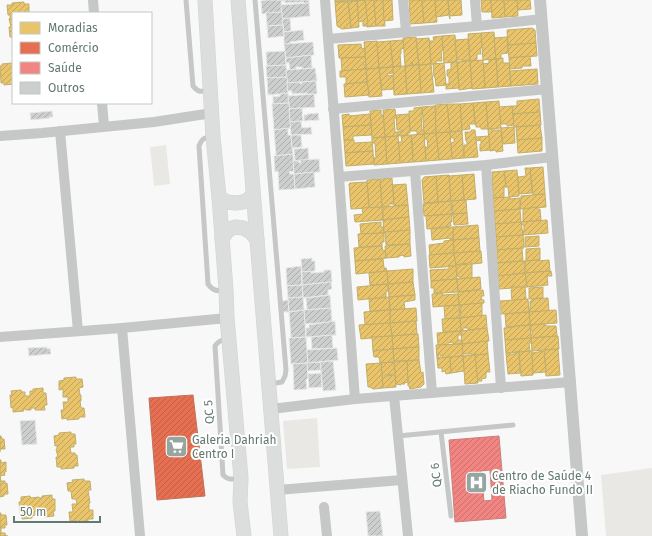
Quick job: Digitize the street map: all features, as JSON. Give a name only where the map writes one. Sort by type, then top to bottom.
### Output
[{"type":"main road","points":[[204,0],[213,137],[241,478],[240,502],[244,536]]},
{"type":"main road","points":[[238,0],[281,536]]},
{"type":"main road","points":[[219,197],[227,202],[235,203],[248,200],[253,194]]},
{"type":"main road","points":[[222,239],[228,230],[235,227],[251,232],[257,240]]},
{"type":"street","points":[[93,0],[94,12]]},
{"type":"street","points":[[325,0],[355,400]]},
{"type":"street","points":[[403,0],[406,31]]},
{"type":"street","points":[[475,0],[477,26]]},
{"type":"street","points":[[540,0],[582,536]]},
{"type":"street","points":[[328,39],[542,19]]},
{"type":"street","points":[[333,109],[548,89]]},
{"type":"street","points":[[102,104],[104,126]]},
{"type":"street","points":[[0,136],[154,122],[212,113]]},
{"type":"street","points":[[60,131],[78,332]]},
{"type":"street","points":[[339,177],[552,158]]},
{"type":"street","points":[[486,165],[501,388]]},
{"type":"street","points":[[415,171],[432,394]]},
{"type":"street","points":[[0,337],[78,332],[228,318]]},
{"type":"street","points":[[122,328],[140,536]]},
{"type":"street","points":[[271,409],[394,396],[571,382]]},
{"type":"street","points":[[394,396],[408,536]]},
{"type":"street","points":[[277,490],[402,480]]},
{"type":"street","points":[[324,507],[327,536]]},
{"type":"lane","points":[[186,0],[193,86],[196,90],[201,92],[210,89]]},
{"type":"lane","points":[[255,0],[286,370],[286,376],[282,382],[269,384]]},
{"type":"lane","points":[[213,137],[201,140],[198,146],[208,284],[212,289],[217,291],[226,290]]},
{"type":"lane","points":[[398,436],[513,426]]},
{"type":"lane","name":"QC 6","points":[[441,432],[451,516]]},
{"type":"shaded area","points":[[166,145],[170,184],[154,186],[150,147]]},
{"type":"shaded area","points":[[317,418],[320,467],[287,469],[283,421]]},
{"type":"shaded area","points":[[652,468],[652,536],[606,536],[601,475]]},
{"type":"building: Moradias","points":[[335,0],[365,0],[335,2]]},
{"type":"building: Moradias","points":[[365,0],[374,0],[376,26],[367,27]]},
{"type":"building: Moradias","points":[[365,0],[368,26],[363,26],[363,21],[358,22],[357,1]]},
{"type":"building: Moradias","points":[[374,0],[383,0],[385,26],[376,26]]},
{"type":"building: Moradias","points":[[383,0],[392,0],[393,20],[384,21]]},
{"type":"building: Moradias","points":[[409,0],[422,0],[424,23],[409,24]]},
{"type":"building: Moradias","points":[[422,0],[435,0],[437,22],[424,23]]},
{"type":"building: Moradias","points":[[435,0],[448,0],[449,15],[436,17]]},
{"type":"building: Moradias","points":[[448,0],[461,0],[462,15],[450,16]]},
{"type":"building: Moradias","points":[[481,0],[491,0],[492,12],[482,12]]},
{"type":"building: Moradias","points":[[491,0],[504,0],[505,17],[492,18]]},
{"type":"building: Moradias","points":[[504,0],[517,0],[518,16],[505,17]]},
{"type":"building: Moradias","points":[[517,0],[530,0],[531,9],[518,10]]},
{"type":"building: Moradias","points":[[357,1],[359,27],[351,28],[348,2]]},
{"type":"building: Moradias","points":[[24,2],[24,4],[29,4],[29,12],[12,12],[12,37],[10,37],[10,15],[8,15],[7,5],[12,5],[12,3]]},
{"type":"building: Moradias","points":[[335,2],[348,2],[351,28],[342,29],[337,26]]},
{"type":"building: Moradias","points":[[532,28],[535,30],[536,43],[508,45],[507,30]]},
{"type":"building: Moradias","points":[[494,32],[496,59],[483,60],[481,33]]},
{"type":"building: Moradias","points":[[481,33],[481,54],[477,54],[477,61],[470,61],[468,34]]},
{"type":"building: Moradias","points":[[455,35],[457,62],[444,63],[442,36]]},
{"type":"building: Moradias","points":[[442,36],[442,61],[436,61],[436,64],[431,64],[429,41],[434,41],[433,37]]},
{"type":"building: Moradias","points":[[416,37],[419,65],[413,65],[412,62],[412,66],[405,66],[403,38]]},
{"type":"building: Moradias","points":[[507,37],[508,53],[501,54],[501,59],[496,59],[494,38]]},
{"type":"building: Moradias","points":[[429,38],[431,64],[419,65],[416,39]]},
{"type":"building: Moradias","points":[[468,39],[470,60],[457,60],[455,40]]},
{"type":"building: Moradias","points":[[403,40],[404,48],[401,49],[400,54],[401,66],[393,67],[390,41]]},
{"type":"building: Moradias","points":[[377,41],[379,68],[366,69],[364,42]]},
{"type":"building: Moradias","points":[[390,41],[393,67],[379,68],[377,42]]},
{"type":"building: Moradias","points":[[536,43],[537,56],[509,58],[508,45]]},
{"type":"building: Moradias","points":[[361,44],[362,49],[365,48],[365,57],[339,58],[338,45]]},
{"type":"building: Moradias","points":[[530,56],[531,66],[522,66],[522,68],[510,69],[509,58]]},
{"type":"building: Moradias","points":[[365,57],[366,62],[364,62],[364,65],[366,65],[366,69],[342,71],[341,58]]},
{"type":"building: Moradias","points":[[503,58],[503,63],[509,63],[511,86],[498,87],[496,59]]},
{"type":"building: Moradias","points":[[496,59],[498,87],[485,88],[483,64],[489,63],[489,60]]},
{"type":"building: Moradias","points":[[483,60],[485,88],[472,89],[470,61]]},
{"type":"building: Moradias","points":[[470,61],[472,88],[459,90],[457,62]]},
{"type":"building: Moradias","points":[[451,62],[457,62],[459,88],[446,89],[446,84],[449,84],[447,70],[451,69]]},
{"type":"building: Moradias","points":[[12,63],[12,84],[4,85],[4,83],[1,83],[0,66],[2,66],[2,64]]},
{"type":"building: Moradias","points":[[444,63],[446,85],[436,86],[433,64]]},
{"type":"building: Moradias","points":[[431,64],[434,92],[421,93],[419,65]]},
{"type":"building: Moradias","points":[[419,65],[421,93],[407,94],[405,66]]},
{"type":"building: Moradias","points":[[405,66],[407,94],[394,95],[393,67]]},
{"type":"building: Moradias","points":[[393,67],[393,73],[387,74],[388,76],[393,75],[394,89],[382,90],[379,68]]},
{"type":"building: Moradias","points":[[379,68],[382,96],[369,97],[366,69]]},
{"type":"building: Moradias","points":[[366,69],[367,82],[346,84],[346,77],[340,77],[340,71]]},
{"type":"building: Moradias","points":[[537,69],[538,84],[511,86],[510,71]]},
{"type":"building: Moradias","points":[[367,82],[369,95],[345,97],[344,84]]},
{"type":"building: Moradias","points":[[539,99],[540,112],[513,114],[512,106],[517,106],[517,101]]},
{"type":"building: Moradias","points":[[499,101],[501,128],[488,129],[486,102]]},
{"type":"building: Moradias","points":[[486,102],[488,129],[481,129],[481,127],[476,127],[473,103]]},
{"type":"building: Moradias","points":[[473,103],[475,124],[469,124],[470,129],[462,130],[460,104]]},
{"type":"building: Moradias","points":[[447,104],[460,104],[462,131],[450,132]]},
{"type":"building: Moradias","points":[[447,104],[450,132],[436,133],[435,112],[437,112],[435,105]]},
{"type":"building: Moradias","points":[[435,106],[436,133],[424,134],[422,107]]},
{"type":"building: Moradias","points":[[512,106],[514,125],[507,126],[507,124],[501,124],[499,107]]},
{"type":"building: Moradias","points":[[422,107],[422,130],[424,130],[424,134],[417,135],[417,131],[410,131],[409,111],[414,111],[414,108]]},
{"type":"building: Moradias","points":[[395,109],[395,132],[398,132],[398,136],[385,137],[383,110]]},
{"type":"building: Moradias","points":[[381,110],[381,115],[383,115],[385,137],[372,138],[370,111]]},
{"type":"building: Moradias","points":[[540,112],[541,125],[514,127],[513,114]]},
{"type":"building: Moradias","points":[[349,114],[349,116],[370,114],[371,125],[343,127],[342,115]]},
{"type":"building: Moradias","points":[[409,114],[410,133],[408,133],[408,135],[398,136],[398,132],[402,130],[397,130],[396,115]]},
{"type":"building: Moradias","points":[[371,125],[372,135],[353,136],[353,140],[344,140],[343,127]]},
{"type":"building: Moradias","points":[[540,125],[542,138],[517,140],[516,127]]},
{"type":"building: Moradias","points":[[514,127],[515,143],[503,144],[501,128]]},
{"type":"building: Moradias","points":[[488,129],[501,130],[503,151],[490,151]]},
{"type":"building: Moradias","points":[[471,130],[475,130],[478,157],[464,158],[464,145],[467,145],[465,132],[471,132]]},
{"type":"building: Moradias","points":[[462,131],[464,158],[452,159],[451,143],[454,142],[454,138],[450,138],[450,132]]},
{"type":"building: Moradias","points":[[450,132],[452,159],[439,160],[436,133]]},
{"type":"building: Moradias","points":[[436,133],[439,160],[426,161],[425,147],[428,147],[427,139],[424,139],[424,134]]},
{"type":"building: Moradias","points":[[424,134],[426,161],[413,162],[411,135]]},
{"type":"building: Moradias","points":[[411,135],[413,162],[400,163],[398,142],[402,142],[401,136]]},
{"type":"building: Moradias","points":[[398,136],[400,163],[387,164],[385,137]]},
{"type":"building: Moradias","points":[[489,136],[490,150],[480,151],[481,140],[476,141],[476,137]]},
{"type":"building: Moradias","points":[[385,137],[387,164],[374,165],[374,158],[376,158],[375,143],[372,143],[372,138]]},
{"type":"building: Moradias","points":[[542,138],[542,151],[518,153],[517,140]]},
{"type":"building: Moradias","points":[[344,140],[354,140],[354,143],[372,142],[373,151],[345,153]]},
{"type":"building: Moradias","points":[[373,151],[374,164],[346,166],[345,153]]},
{"type":"building: Moradias","points":[[543,167],[545,194],[533,195],[530,168]]},
{"type":"building: Moradias","points":[[525,168],[530,168],[532,193],[519,194],[518,177],[526,176]]},
{"type":"building: Moradias","points":[[517,170],[519,196],[509,197],[504,171]]},
{"type":"building: Moradias","points":[[504,171],[506,187],[504,187],[504,197],[493,198],[492,172]]},
{"type":"building: Moradias","points":[[474,174],[476,199],[464,200],[462,175]]},
{"type":"building: Moradias","points":[[449,175],[451,201],[438,202],[436,176]]},
{"type":"building: Moradias","points":[[462,175],[464,200],[451,201],[449,176]]},
{"type":"building: Moradias","points":[[436,176],[438,202],[424,203],[422,180],[424,177]]},
{"type":"building: Moradias","points":[[392,178],[394,204],[389,204],[389,206],[382,207],[380,179]]},
{"type":"building: Moradias","points":[[380,179],[382,207],[369,208],[367,180]]},
{"type":"building: Moradias","points":[[367,182],[369,208],[351,209],[349,184]]},
{"type":"building: Moradias","points":[[406,184],[408,205],[394,206],[393,185]]},
{"type":"building: Moradias","points":[[545,194],[546,207],[520,209],[521,196]]},
{"type":"building: Moradias","points":[[510,197],[510,199],[520,198],[520,209],[494,211],[493,198]]},
{"type":"building: Moradias","points":[[466,200],[467,213],[452,214],[452,201]]},
{"type":"building: Moradias","points":[[451,201],[452,214],[424,216],[423,204]]},
{"type":"building: Moradias","points":[[408,205],[409,217],[383,220],[383,207]]},
{"type":"building: Moradias","points":[[382,207],[383,220],[355,222],[354,215],[363,214],[362,208]]},
{"type":"building: Moradias","points":[[537,207],[537,209],[540,209],[541,220],[523,222],[523,209]]},
{"type":"building: Moradias","points":[[520,209],[521,222],[495,224],[494,211]]},
{"type":"building: Moradias","points":[[467,213],[468,224],[454,225],[453,214]]},
{"type":"building: Moradias","points":[[452,214],[452,222],[450,222],[451,226],[427,229],[426,216]]},
{"type":"building: Moradias","points":[[409,217],[410,230],[384,233],[383,220]]},
{"type":"building: Moradias","points":[[547,220],[548,233],[523,235],[522,231],[524,231],[524,225],[522,225],[521,222]]},
{"type":"building: Moradias","points":[[381,222],[381,227],[383,227],[384,233],[361,234],[360,224]]},
{"type":"building: Moradias","points":[[521,222],[523,235],[496,237],[495,224]]},
{"type":"building: Moradias","points":[[478,225],[479,238],[453,240],[453,227]]},
{"type":"building: Moradias","points":[[453,227],[453,240],[450,240],[450,238],[432,240],[431,229]]},
{"type":"building: Moradias","points":[[410,230],[410,244],[386,245],[385,232]]},
{"type":"building: Moradias","points":[[384,233],[384,242],[382,242],[382,246],[359,247],[358,234]]},
{"type":"building: Moradias","points":[[523,235],[524,248],[497,250],[496,237]]},
{"type":"building: Moradias","points":[[539,236],[539,246],[525,247],[525,237]]},
{"type":"building: Moradias","points":[[479,238],[480,251],[454,253],[453,240]]},
{"type":"building: Moradias","points":[[453,240],[454,253],[430,255],[429,245]]},
{"type":"building: Moradias","points":[[410,244],[411,256],[404,257],[404,255],[386,258],[385,246]]},
{"type":"building: Moradias","points":[[382,246],[383,251],[385,250],[386,258],[355,261],[354,248]]},
{"type":"building: Moradias","points":[[522,248],[523,261],[497,263],[497,250]]},
{"type":"building: Moradias","points":[[540,248],[540,260],[526,261],[526,249]]},
{"type":"building: Moradias","points":[[481,251],[482,263],[455,265],[454,253]]},
{"type":"building: Moradias","points":[[454,253],[456,266],[430,268],[429,255]]},
{"type":"building: Moradias","points":[[383,259],[384,268],[386,268],[387,271],[356,274],[355,261]]},
{"type":"building: Moradias","points":[[549,260],[550,271],[525,273],[525,261]]},
{"type":"building: Moradias","points":[[525,261],[525,273],[498,276],[497,263]]},
{"type":"building: Moradias","points":[[472,264],[472,278],[460,279],[460,277],[457,276],[455,265]]},
{"type":"building: Moradias","points":[[449,266],[456,266],[457,279],[431,281],[430,270],[449,269]]},
{"type":"building: Moradias","points":[[413,269],[413,282],[388,284],[387,271]]},
{"type":"building: Moradias","points":[[387,271],[388,284],[370,285],[369,273]]},
{"type":"building: Moradias","points":[[551,271],[552,276],[547,276],[548,285],[527,287],[525,273]]},
{"type":"building: Moradias","points":[[525,273],[527,287],[499,289],[498,276]]},
{"type":"building: Moradias","points":[[480,277],[481,289],[458,292],[457,279]]},
{"type":"building: Moradias","points":[[457,279],[458,292],[434,293],[434,288],[431,288],[431,281]]},
{"type":"building: Moradias","points":[[413,282],[415,295],[389,297],[388,284]]},
{"type":"building: Moradias","points":[[388,284],[386,297],[358,300],[357,287]]},
{"type":"building: Moradias","points":[[512,287],[525,287],[526,299],[512,301]]},
{"type":"building: Moradias","points":[[543,287],[543,298],[529,299],[529,288]]},
{"type":"building: Moradias","points":[[483,290],[484,296],[481,296],[484,303],[459,305],[458,292]]},
{"type":"building: Moradias","points":[[442,293],[443,295],[458,294],[459,305],[433,307],[432,294]]},
{"type":"building: Moradias","points":[[415,295],[415,300],[404,302],[405,309],[390,310],[389,297]]},
{"type":"building: Moradias","points":[[389,297],[390,310],[370,311],[369,299]]},
{"type":"building: Moradias","points":[[548,298],[549,311],[529,312],[528,309],[530,309],[530,301],[532,301],[532,299]]},
{"type":"building: Moradias","points":[[528,299],[529,312],[501,314],[500,301]]},
{"type":"building: Moradias","points":[[482,303],[482,316],[461,318],[460,305]]},
{"type":"building: Moradias","points":[[459,305],[460,318],[445,319],[444,306]]},
{"type":"building: Moradias","points":[[416,308],[417,321],[390,323],[390,310]]},
{"type":"building: Moradias","points":[[390,310],[390,323],[365,325],[364,312]]},
{"type":"building: Moradias","points":[[556,310],[557,323],[530,325],[529,312]]},
{"type":"building: Moradias","points":[[529,312],[530,325],[506,327],[505,314]]},
{"type":"building: Moradias","points":[[486,315],[487,328],[468,330],[468,328],[463,328],[463,331],[461,331],[460,318]]},
{"type":"building: Moradias","points":[[460,318],[461,331],[443,332],[442,319]]},
{"type":"building: Moradias","points":[[416,321],[417,334],[392,336],[390,323]]},
{"type":"building: Moradias","points":[[390,323],[392,336],[361,339],[359,325]]},
{"type":"building: Moradias","points":[[545,324],[546,326],[556,326],[557,336],[531,338],[530,335],[532,335],[532,330],[530,330],[530,325]]},
{"type":"building: Moradias","points":[[530,325],[531,338],[505,340],[504,328]]},
{"type":"building: Moradias","points":[[487,328],[489,341],[462,344],[461,331]]},
{"type":"building: Moradias","points":[[461,331],[461,335],[458,335],[458,340],[461,340],[462,344],[453,344],[453,342],[448,343],[448,345],[438,345],[437,333]]},
{"type":"building: Moradias","points":[[418,334],[419,347],[393,349],[392,336]]},
{"type":"building: Moradias","points":[[392,336],[393,349],[373,351],[372,337]]},
{"type":"building: Moradias","points":[[558,336],[559,349],[532,351],[531,338]]},
{"type":"building: Moradias","points":[[531,338],[531,343],[529,343],[530,351],[506,353],[505,340]]},
{"type":"building: Moradias","points":[[487,341],[488,354],[462,354],[462,344]]},
{"type":"building: Moradias","points":[[462,344],[463,356],[443,358],[440,354],[438,354],[439,358],[437,358],[436,345]]},
{"type":"building: Moradias","points":[[419,347],[419,360],[394,361],[393,349]]},
{"type":"building: Moradias","points":[[393,349],[394,362],[380,363],[379,357],[374,357],[373,351]]},
{"type":"building: Moradias","points":[[558,349],[560,375],[546,376],[544,350]]},
{"type":"building: Moradias","points":[[532,351],[533,375],[521,376],[519,352]]},
{"type":"building: Moradias","points":[[544,351],[546,372],[533,373],[532,353]]},
{"type":"building: Moradias","points":[[515,352],[519,352],[520,373],[508,374],[506,353],[515,354]]},
{"type":"building: Moradias","points":[[488,354],[490,372],[486,372],[486,378],[481,379],[482,381],[477,381],[475,355]]},
{"type":"building: Moradias","points":[[475,355],[478,383],[465,384],[463,356]]},
{"type":"building: Moradias","points":[[463,356],[464,371],[451,373],[450,357]]},
{"type":"building: Moradias","points":[[450,357],[451,373],[446,374],[445,371],[442,372],[442,368],[438,368],[437,358]]},
{"type":"building: Moradias","points":[[419,360],[421,373],[423,372],[424,384],[421,387],[410,389],[408,386],[407,361]]},
{"type":"building: Moradias","points":[[407,361],[408,382],[401,385],[396,384],[394,362]]},
{"type":"building: Moradias","points":[[394,362],[395,374],[385,376],[395,375],[396,387],[383,388],[381,363]]},
{"type":"building: Moradias","points":[[381,363],[383,388],[373,389],[368,387],[366,364]]},
{"type":"building: Moradias","points":[[76,377],[76,379],[82,379],[83,387],[79,388],[81,395],[80,401],[81,408],[84,408],[85,417],[79,417],[79,419],[62,419],[61,410],[64,410],[63,402],[68,402],[68,397],[63,397],[63,389],[59,390],[59,381],[64,380],[64,378]]},
{"type":"building: Moradias","points":[[43,388],[43,393],[46,393],[47,405],[44,405],[45,410],[35,410],[35,408],[31,408],[31,410],[23,409],[24,411],[13,412],[13,407],[11,408],[11,391],[21,390],[22,392],[25,392],[25,396],[30,396],[30,391],[33,391],[33,389]]},
{"type":"building: Moradias","points":[[71,432],[71,434],[75,434],[76,444],[74,444],[74,447],[70,447],[71,453],[75,453],[75,455],[77,455],[78,466],[74,466],[74,468],[61,469],[61,467],[57,467],[57,445],[55,446],[54,436],[59,435],[59,433]]},
{"type":"building: Moradias","points":[[0,436],[4,439],[5,449],[0,449]]},
{"type":"building: Moradias","points":[[0,460],[1,463],[6,462],[6,472],[4,472],[5,475],[0,476]]},
{"type":"building: Moradias","points":[[0,476],[1,481],[5,481],[5,484],[7,483],[8,494],[4,494],[4,496],[0,497]]},
{"type":"building: Moradias","points":[[84,479],[84,481],[90,481],[91,490],[88,490],[90,503],[89,510],[93,510],[93,519],[88,519],[88,521],[70,521],[69,512],[73,512],[72,504],[77,504],[76,499],[72,499],[71,491],[68,491],[67,483],[73,482],[72,480]]},
{"type":"building: Moradias","points":[[52,495],[52,499],[55,499],[55,511],[53,511],[54,516],[44,517],[44,515],[40,515],[40,510],[35,511],[35,515],[32,516],[32,518],[22,519],[19,502],[21,502],[21,497],[30,496],[31,498],[42,498],[42,496]]},
{"type":"building: Moradias","points":[[0,513],[1,515],[6,515],[7,525],[5,525],[5,528],[1,528],[1,533],[5,533],[6,536],[0,536]]},
{"type":"building: Comércio","name":"Galeria Dahriah Centro I","points":[[193,395],[205,496],[157,500],[149,398]]},
{"type":"building: Saúde","name":"Centro de Saúde 4 de Riacho Fundo II","points":[[499,436],[506,518],[455,522],[449,440]],"holes":[[[490,470],[492,500],[484,501],[481,471]]]},
{"type":"building: Outros","points":[[281,0],[282,12],[262,14],[261,1]]},
{"type":"building: Outros","points":[[281,0],[309,0],[309,3],[285,3],[285,1]]},
{"type":"building: Outros","points":[[309,3],[310,16],[282,19],[281,5]]},
{"type":"building: Outros","points":[[282,12],[283,25],[267,26],[266,13]]},
{"type":"building: Outros","points":[[290,18],[291,31],[284,32],[282,19]]},
{"type":"building: Outros","points":[[283,25],[284,36],[268,38],[267,26]]},
{"type":"building: Outros","points":[[303,30],[304,40],[284,44],[284,32]]},
{"type":"building: Outros","points":[[313,42],[314,55],[286,58],[284,44]]},
{"type":"building: Outros","points":[[285,51],[286,65],[267,66],[266,52]]},
{"type":"building: Outros","points":[[311,55],[312,68],[302,69],[302,67],[296,67],[296,69],[290,70],[289,63],[286,63],[286,58]]},
{"type":"building: Outros","points":[[286,65],[287,77],[267,78],[266,66]]},
{"type":"building: Outros","points":[[315,68],[317,81],[287,83],[286,70]]},
{"type":"building: Outros","points":[[287,77],[288,93],[268,95],[267,78]]},
{"type":"building: Outros","points":[[316,81],[317,94],[292,94],[292,91],[288,91],[287,83],[300,82],[300,84],[302,82]]},
{"type":"building: Outros","points":[[288,93],[289,103],[273,104],[273,97]]},
{"type":"building: Outros","points":[[314,94],[315,107],[289,109],[288,96]]},
{"type":"building: Outros","points":[[289,103],[291,128],[274,130],[272,104]]},
{"type":"building: Outros","points":[[302,108],[303,121],[290,122],[289,109]]},
{"type":"building: Outros","points":[[52,111],[53,117],[31,120],[30,113]]},
{"type":"building: Outros","points":[[318,113],[319,120],[304,121],[304,115]]},
{"type":"building: Outros","points":[[301,121],[302,128],[311,127],[312,134],[291,135],[290,122]]},
{"type":"building: Outros","points":[[288,128],[288,135],[291,135],[293,154],[276,156],[274,130]]},
{"type":"building: Outros","points":[[291,135],[301,135],[302,147],[292,148]]},
{"type":"building: Outros","points":[[308,148],[309,160],[295,161],[294,149]]},
{"type":"building: Outros","points":[[293,154],[294,171],[289,172],[290,174],[294,174],[295,189],[279,190],[278,171],[275,172],[274,156]]},
{"type":"building: Outros","points":[[319,159],[320,172],[294,174],[293,161],[299,161],[299,163],[301,163],[300,160]]},
{"type":"building: Outros","points":[[314,172],[315,187],[295,189],[294,174]]},
{"type":"building: Outros","points":[[312,258],[312,261],[315,261],[315,271],[302,272],[301,259]]},
{"type":"building: Outros","points":[[301,266],[302,285],[287,286],[286,268]]},
{"type":"building: Outros","points":[[324,270],[331,270],[332,282],[302,285],[302,272],[324,272]]},
{"type":"building: Outros","points":[[331,282],[332,289],[328,290],[328,295],[303,298],[302,285]]},
{"type":"building: Outros","points":[[302,285],[303,297],[288,298],[287,286]]},
{"type":"building: Outros","points":[[330,295],[331,308],[307,310],[306,298]]},
{"type":"building: Outros","points":[[303,297],[304,310],[289,312],[288,298]]},
{"type":"building: Outros","points":[[288,300],[289,312],[283,312],[282,301]]},
{"type":"building: Outros","points":[[331,308],[332,322],[305,324],[304,310]]},
{"type":"building: Outros","points":[[304,310],[306,337],[291,338],[289,312]]},
{"type":"building: Outros","points":[[335,321],[336,335],[306,337],[306,328],[309,328],[309,325]]},
{"type":"building: Outros","points":[[332,335],[333,348],[312,349],[311,337]]},
{"type":"building: Outros","points":[[306,337],[308,363],[291,364],[289,338]]},
{"type":"building: Outros","points":[[47,347],[47,349],[50,348],[51,354],[29,356],[28,348]]},
{"type":"building: Outros","points":[[337,348],[338,360],[308,363],[307,350]]},
{"type":"building: Outros","points":[[333,361],[336,390],[323,391],[320,362]]},
{"type":"building: Outros","points":[[320,362],[321,370],[307,371],[307,363]]},
{"type":"building: Outros","points":[[307,363],[307,389],[294,390],[293,364]]},
{"type":"building: Outros","points":[[321,373],[322,387],[309,388],[308,374]]},
{"type":"building: Outros","points":[[35,420],[37,444],[22,445],[20,421]]},
{"type":"building: Outros","points":[[380,511],[383,536],[368,536],[366,512]]},
{"type":"place","name":"Galeria Dahriah Centro I","points":[[176,447]]},
{"type":"place","name":"Centro de Saúde 4 de Riacho Fundo II","points":[[477,483]]}]
